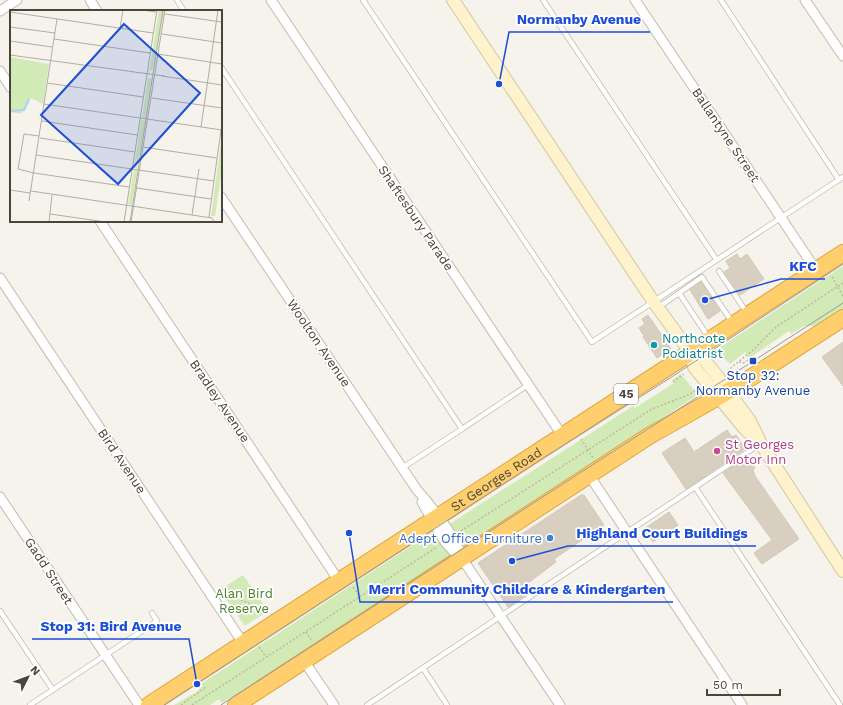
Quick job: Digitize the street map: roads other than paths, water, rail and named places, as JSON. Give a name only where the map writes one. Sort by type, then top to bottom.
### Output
[{"type":"highway","name":"St Georges Road","points":[[148,705],[843,253]]},
{"type":"highway","points":[[236,705],[667,425],[724,394],[843,318]]},
{"type":"main road","points":[[454,0],[655,305],[690,352],[694,367],[724,394]]},
{"type":"main road","points":[[690,352],[702,357],[718,377],[724,394],[744,428],[761,444],[843,571]]},
{"type":"street","points":[[0,11],[17,0]]},
{"type":"street","points":[[90,0],[96,10]]},
{"type":"street","name":"Shaftesbury Parade","points":[[271,0],[528,385],[567,432]]},
{"type":"street","name":"Ballantyne Street","points":[[635,0],[780,217],[820,267]]},
{"type":"street","points":[[806,0],[843,56]]},
{"type":"street","points":[[0,71],[10,86]]},
{"type":"street","name":"Woolton Avenue","points":[[222,198],[417,490],[434,518],[451,551],[462,558],[560,705]]},
{"type":"street","name":"Bradley Avenue","points":[[101,222],[339,580]]},
{"type":"street","name":"Bird Avenue","points":[[0,278],[243,643]]},
{"type":"street","points":[[594,472],[626,532],[742,705]]},
{"type":"street","name":"Gadd Street","points":[[0,496],[139,705]]},
{"type":"street","points":[[304,661],[334,705]]},
{"type":"lane","points":[[177,0],[183,10]]},
{"type":"lane","points":[[363,0],[592,342],[655,305],[679,293],[702,278],[733,324]]},
{"type":"lane","points":[[543,0],[716,259]]},
{"type":"lane","points":[[655,305],[716,259],[841,178],[720,0]]},
{"type":"lane","points":[[222,68],[462,428]]},
{"type":"lane","points":[[719,271],[748,315]]},
{"type":"lane","points":[[679,293],[710,339]]},
{"type":"lane","points":[[402,468],[528,385]]},
{"type":"lane","points":[[367,705],[695,486],[761,444]]},
{"type":"lane","points":[[695,486],[840,705]]},
{"type":"lane","points":[[0,611],[53,690]]},
{"type":"lane","points":[[30,705],[157,621],[152,613]]},
{"type":"lane","points":[[423,668],[448,705]]},
{"type":"tram line","points":[[164,705],[534,464],[670,378],[843,264]]},
{"type":"tram line","points":[[221,705],[843,303]]},
{"type":"place","name":"Normanby Avenue","points":[[499,84]]},
{"type":"place","name":"KFC","points":[[705,300]]},
{"type":"place","name":"Northcote Podiatrist","points":[[654,345]]},
{"type":"place","name":"Stop 32: Normanby Avenue","points":[[753,361]]},
{"type":"place","name":"St Georges Motor Inn","points":[[717,451]]},
{"type":"place","name":"Merri Community Childcare & Kindergarten","points":[[349,533]]},
{"type":"place","name":"Adept Office Furniture","points":[[550,538]]},
{"type":"place","name":"Highland Court Buildings","points":[[512,561]]},
{"type":"place","name":"Stop 31: Bird Avenue","points":[[197,684]]},
{"type":"park label","name":"Alan Bird Reserve","points":[[244,600]]}]
